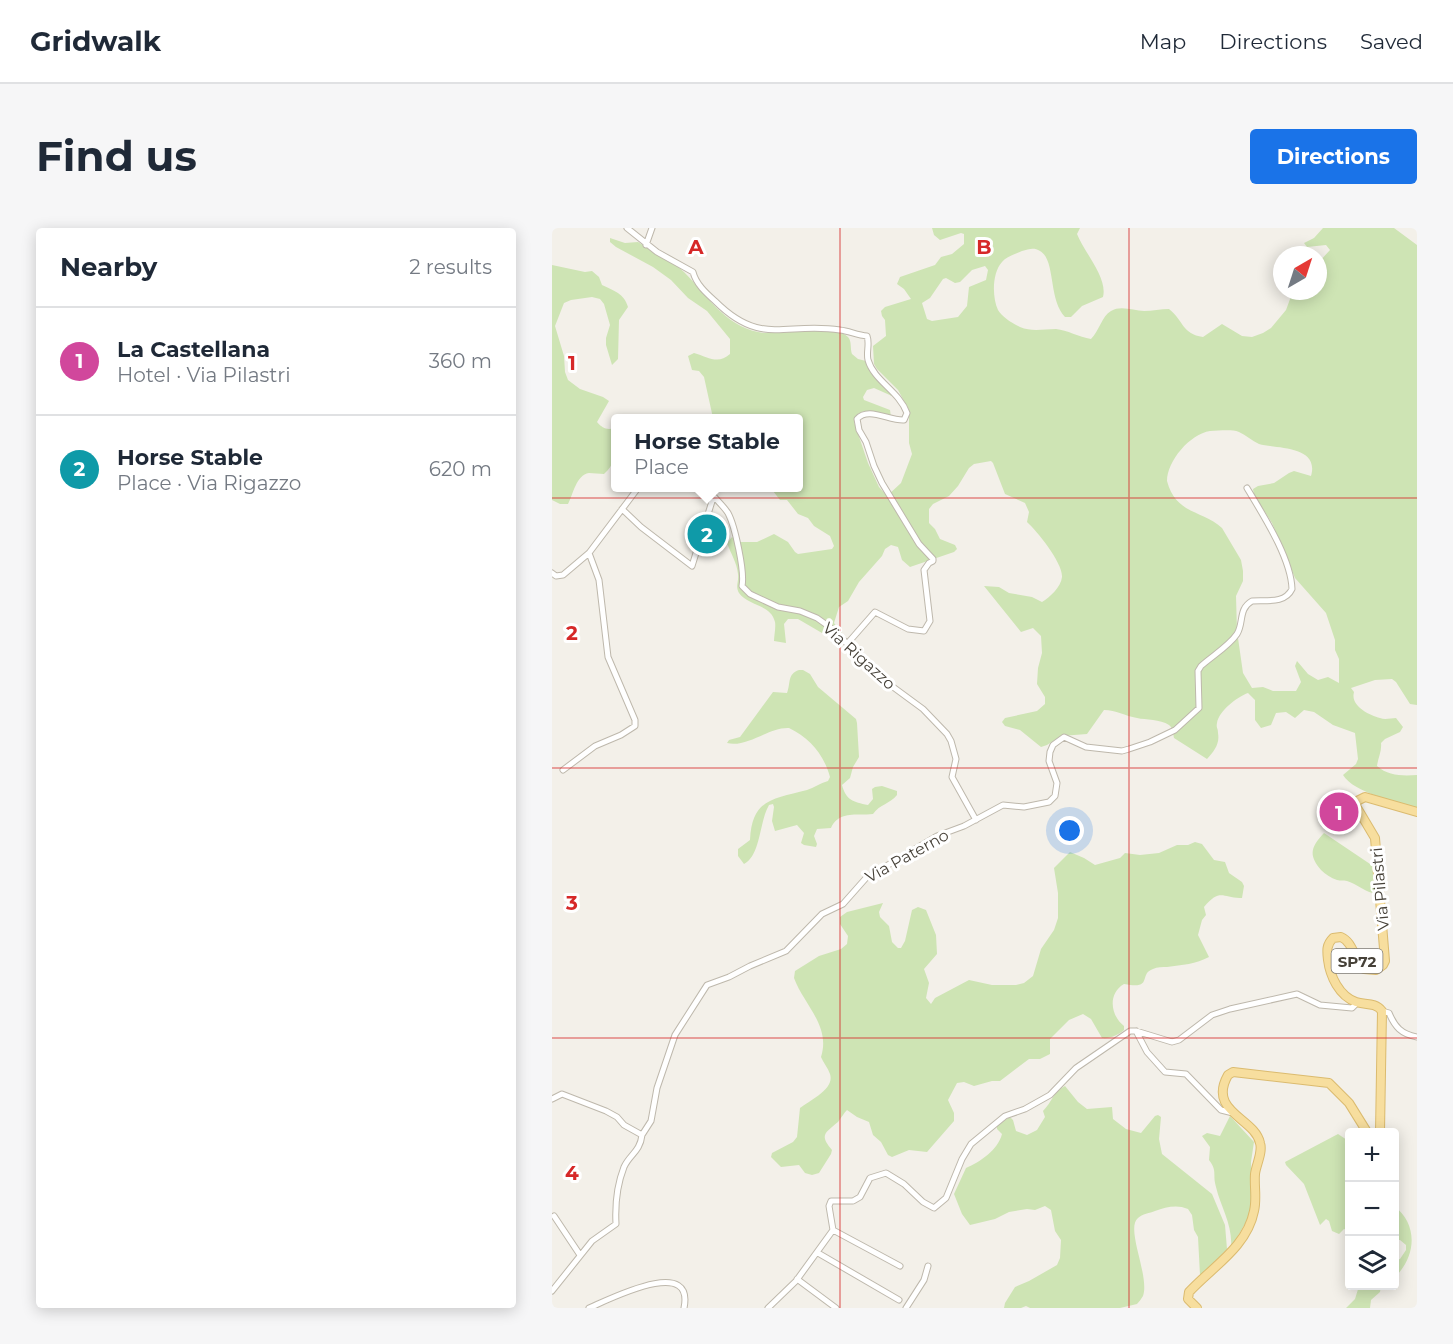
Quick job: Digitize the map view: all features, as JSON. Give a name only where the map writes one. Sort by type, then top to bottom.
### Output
[{"type":"main road","name":"Via Pilastri","points":[[1382,1011],[1377,1006],[1358,1003],[1348,997],[1333,980],[1327,948],[1333,938],[1341,937],[1348,941],[1357,961],[1364,969],[1376,970],[1385,961],[1375,838],[1356,804],[1365,797],[1417,812]]},
{"type":"main road","points":[[1380,1128],[1382,1011]]},
{"type":"main road","points":[[1197,1308],[1188,1299],[1189,1292],[1231,1253],[1243,1236],[1254,1212],[1255,1178],[1261,1144],[1257,1136],[1224,1101],[1226,1078],[1230,1073],[1324,1082],[1332,1085],[1343,1096],[1364,1128]]},
{"type":"street","points":[[627,228],[646,244],[693,272],[695,280],[725,312],[746,325],[768,331],[806,328],[840,330],[867,336],[869,360],[879,378],[897,394],[904,405],[907,413],[904,420],[869,413],[860,415],[857,419],[859,430],[882,483],[919,544],[933,559],[924,570],[930,621],[924,631],[915,631],[875,612],[847,644]]},
{"type":"street","points":[[646,244],[652,228]]},
{"type":"street","name":"Via Paterno","points":[[552,1291],[592,1241],[616,1224],[616,1197],[624,1166],[641,1146],[642,1135],[651,1121],[657,1088],[675,1035],[707,985],[786,951],[822,914],[843,904],[866,878],[937,836],[976,820],[1004,805],[1031,807],[1053,800],[1057,783],[1049,761],[1050,752],[1060,739],[1064,737],[1086,747],[1122,751],[1150,742],[1175,730],[1199,708],[1198,671],[1235,637],[1239,630],[1241,615],[1248,603],[1283,598],[1288,596],[1292,590],[1286,563],[1270,526],[1247,488]]},
{"type":"street","points":[[552,573],[556,576],[563,575],[589,553],[635,492]]},
{"type":"street","name":"Via Rigazzo","points":[[709,492],[728,515],[744,576],[742,586],[750,594],[778,607],[800,611],[817,618],[831,628],[889,684],[923,709],[947,734],[956,759],[952,777],[976,820]]},
{"type":"street","points":[[622,509],[692,566],[713,498]]},
{"type":"street","points":[[564,770],[595,746],[635,726],[635,720],[608,657],[599,580],[589,553]]},
{"type":"street","points":[[768,1308],[797,1280],[833,1230],[829,1206],[831,1201],[854,1201],[860,1197],[870,1178],[886,1173],[934,1208],[946,1198],[971,1143],[1005,1116],[1025,1109],[1050,1095],[1076,1068],[1130,1031],[1136,1030],[1172,1042],[1179,1041],[1212,1015],[1297,994],[1320,1005],[1352,1008],[1358,1003]]},
{"type":"street","points":[[1382,1011],[1389,1013],[1400,1031],[1417,1036]]},
{"type":"street","points":[[1136,1030],[1147,1052],[1165,1072],[1186,1074],[1221,1110],[1233,1113]]},
{"type":"street","points":[[552,1099],[562,1094],[586,1102],[617,1117],[624,1125],[642,1135]]},
{"type":"street","points":[[554,1216],[580,1255]]},
{"type":"street","points":[[833,1230],[900,1266]]},
{"type":"street","points":[[818,1253],[899,1300]]},
{"type":"street","points":[[906,1308],[924,1280],[928,1266]]},
{"type":"street","points":[[797,1280],[836,1308]]},
{"type":"street","points":[[588,1308],[638,1288],[660,1282],[672,1282],[682,1289],[686,1300],[684,1308]]},
{"type":"green space","points":[[932,228],[1080,228],[1077,234],[1099,273],[1104,290],[1103,297],[1082,306],[1071,317],[1065,317],[1056,300],[1045,256],[1034,249],[1014,254],[1002,262],[996,272],[994,292],[996,305],[1000,312],[1017,326],[1033,330],[1056,329],[1091,339],[1108,313],[1123,308],[1144,311],[1169,309],[1187,330],[1203,337],[1222,324],[1242,336],[1252,337],[1271,328],[1286,310],[1290,300],[1327,300],[1327,253],[1330,250],[1326,245],[1306,246],[1304,243],[1314,238],[1323,228],[1394,228],[1417,245],[1417,705],[1410,704],[1392,679],[1375,680],[1351,688],[1355,702],[1361,709],[1382,719],[1396,718],[1403,727],[1400,732],[1381,743],[1377,766],[1391,774],[1417,775],[1417,808],[1366,792],[1356,787],[1343,775],[1356,764],[1358,759],[1355,733],[1333,725],[1314,712],[1304,710],[1295,718],[1286,712],[1276,713],[1271,725],[1261,728],[1255,720],[1255,700],[1248,693],[1234,701],[1218,718],[1217,744],[1207,759],[1174,738],[1173,731],[1165,723],[1108,710],[1104,710],[1087,734],[1061,736],[1041,747],[1020,730],[1005,726],[1002,722],[1005,718],[1037,711],[1045,704],[1045,697],[1037,684],[1042,653],[1041,636],[1033,628],[1021,632],[984,586],[999,587],[1009,593],[1032,597],[1042,602],[1052,595],[1062,577],[1054,556],[1027,522],[1029,512],[1025,503],[1005,494],[991,461],[974,464],[949,496],[933,504],[929,509],[929,523],[940,539],[955,545],[957,549],[954,552],[910,567],[902,560],[898,547],[891,545],[885,549],[882,556],[859,582],[848,601],[839,607],[834,623],[842,633],[841,640],[837,642],[826,632],[822,633],[798,619],[788,619],[784,624],[786,643],[774,641],[773,616],[739,593],[737,570],[727,543],[732,537],[738,542],[757,542],[774,534],[788,542],[798,554],[832,549],[834,546],[830,536],[814,526],[808,518],[798,514],[787,500],[780,500],[774,492],[803,492],[803,414],[712,414],[704,377],[699,371],[692,370],[688,356],[694,353],[717,360],[726,357],[730,354],[730,339],[707,311],[688,298],[671,280],[653,267],[616,247],[610,242],[610,238],[625,243],[638,242],[667,259],[679,267],[725,316],[746,328],[767,333],[831,331],[848,337],[852,354],[866,361],[892,396],[874,388],[867,390],[863,397],[864,400],[890,410],[891,417],[864,411],[858,414],[854,422],[868,463],[879,487],[887,496],[901,483],[912,454],[909,443],[909,410],[898,390],[874,364],[873,346],[886,336],[885,320],[881,311],[885,307],[911,299],[897,284],[900,277],[935,265],[941,257],[952,254],[964,244],[964,234],[940,240],[934,235]],"holes":[[[985,266],[988,270],[986,280],[969,287],[967,306],[958,317],[932,321],[927,319],[922,303],[930,298],[943,279],[946,278],[955,283],[960,282],[972,270]],[[1210,431],[1236,431],[1259,444],[1294,450],[1303,454],[1312,466],[1311,476],[1294,471],[1274,483],[1253,489],[1254,495],[1272,523],[1295,578],[1326,613],[1339,659],[1339,683],[1328,677],[1318,680],[1308,674],[1297,661],[1295,666],[1301,682],[1296,691],[1252,688],[1243,673],[1237,631],[1236,596],[1243,581],[1241,560],[1222,528],[1183,506],[1171,492],[1167,481],[1175,457],[1195,437]]]},
{"type":"green space","points":[[552,265],[585,272],[592,271],[599,277],[602,285],[621,295],[628,307],[619,320],[618,359],[612,365],[606,345],[610,325],[604,304],[600,299],[592,297],[564,303],[555,326],[564,356],[565,372],[568,380],[580,389],[609,401],[597,422],[605,428],[611,429],[611,466],[604,474],[589,473],[581,477],[568,504],[560,504],[552,500]]},
{"type":"green space","points":[[799,670],[810,674],[818,687],[856,719],[859,757],[850,778],[842,785],[848,797],[868,805],[873,799],[872,789],[882,786],[897,791],[897,795],[873,814],[844,816],[834,822],[831,828],[817,829],[814,836],[816,847],[801,843],[804,833],[797,825],[775,831],[772,821],[774,807],[773,804],[769,805],[757,846],[750,860],[744,864],[738,856],[738,849],[750,840],[755,816],[760,808],[775,799],[828,781],[830,777],[824,761],[810,742],[789,728],[742,743],[727,743],[729,740],[740,737],[773,692],[787,693],[791,676]]},
{"type":"green space","points":[[1324,833],[1376,868],[1378,894],[1347,881],[1335,879],[1321,870],[1314,860],[1313,851]]},
{"type":"green space","points":[[1195,842],[1202,844],[1214,860],[1225,862],[1229,873],[1242,882],[1244,886],[1242,898],[1222,895],[1214,897],[1204,907],[1206,915],[1202,920],[1198,935],[1209,957],[1189,964],[1155,968],[1146,974],[1144,981],[1139,985],[1124,984],[1119,988],[1115,993],[1113,1005],[1116,1017],[1124,1026],[1122,1032],[1102,1038],[1091,1019],[1083,1014],[1069,1020],[1050,1039],[1050,1054],[1040,1059],[1029,1059],[1000,1081],[974,1086],[964,1082],[957,1083],[948,1100],[954,1113],[954,1121],[927,1152],[909,1150],[892,1157],[888,1155],[881,1142],[873,1135],[869,1122],[847,1110],[825,1134],[826,1141],[832,1150],[819,1173],[812,1175],[805,1173],[799,1165],[781,1167],[771,1157],[772,1153],[793,1142],[797,1137],[800,1108],[825,1089],[831,1079],[821,1057],[823,1046],[819,1026],[794,978],[795,971],[819,956],[841,949],[847,944],[848,936],[840,924],[840,917],[847,912],[883,903],[879,912],[880,917],[889,926],[892,942],[901,948],[905,941],[912,910],[918,907],[926,910],[936,935],[937,954],[924,969],[929,983],[926,998],[931,1004],[935,998],[969,980],[992,985],[1016,985],[1024,983],[1033,976],[1041,949],[1054,930],[1058,918],[1058,893],[1054,868],[1070,852],[1095,865],[1120,858],[1125,853],[1140,855],[1159,853],[1177,845],[1188,845]]},
{"type":"green space","points":[[1065,1086],[1087,1109],[1112,1107],[1113,1119],[1126,1129],[1141,1133],[1155,1116],[1161,1117],[1159,1139],[1162,1154],[1212,1194],[1225,1225],[1227,1249],[1204,1273],[1200,1275],[1198,1237],[1194,1230],[1192,1215],[1184,1207],[1167,1207],[1142,1215],[1135,1223],[1134,1232],[1144,1287],[1143,1296],[1137,1304],[1120,1308],[1030,1308],[1026,1306],[1004,1308],[1015,1287],[1057,1265],[1060,1258],[1061,1240],[1055,1231],[1051,1210],[1045,1206],[1035,1210],[1009,1212],[995,1219],[970,1225],[962,1214],[954,1194],[966,1168],[982,1159],[997,1145],[1002,1134],[997,1129],[997,1125],[1010,1117],[1016,1131],[1027,1135],[1037,1130],[1045,1117],[1043,1111],[1058,1091]]},
{"type":"green space","points":[[1230,1116],[1254,1142],[1251,1162],[1250,1215],[1231,1248],[1228,1224],[1216,1187],[1214,1170],[1209,1160],[1210,1147],[1202,1136],[1207,1133],[1220,1136]]},
{"type":"green space","points":[[1338,1134],[1345,1139],[1345,1229],[1339,1234],[1332,1231],[1326,1219],[1320,1225],[1304,1184],[1285,1162]]},
{"type":"green space","points":[[1399,1210],[1407,1221],[1412,1239],[1408,1258],[1399,1273],[1399,1259],[1406,1250],[1406,1245],[1400,1240]]},
{"type":"green space","points":[[1358,1290],[1380,1290],[1371,1300],[1370,1308],[1346,1308],[1355,1299]]},
{"type":"place","name":"Horse Stable","points":[[707,534]]},
{"type":"place","name":"La Castellana","points":[[1339,812]]}]
